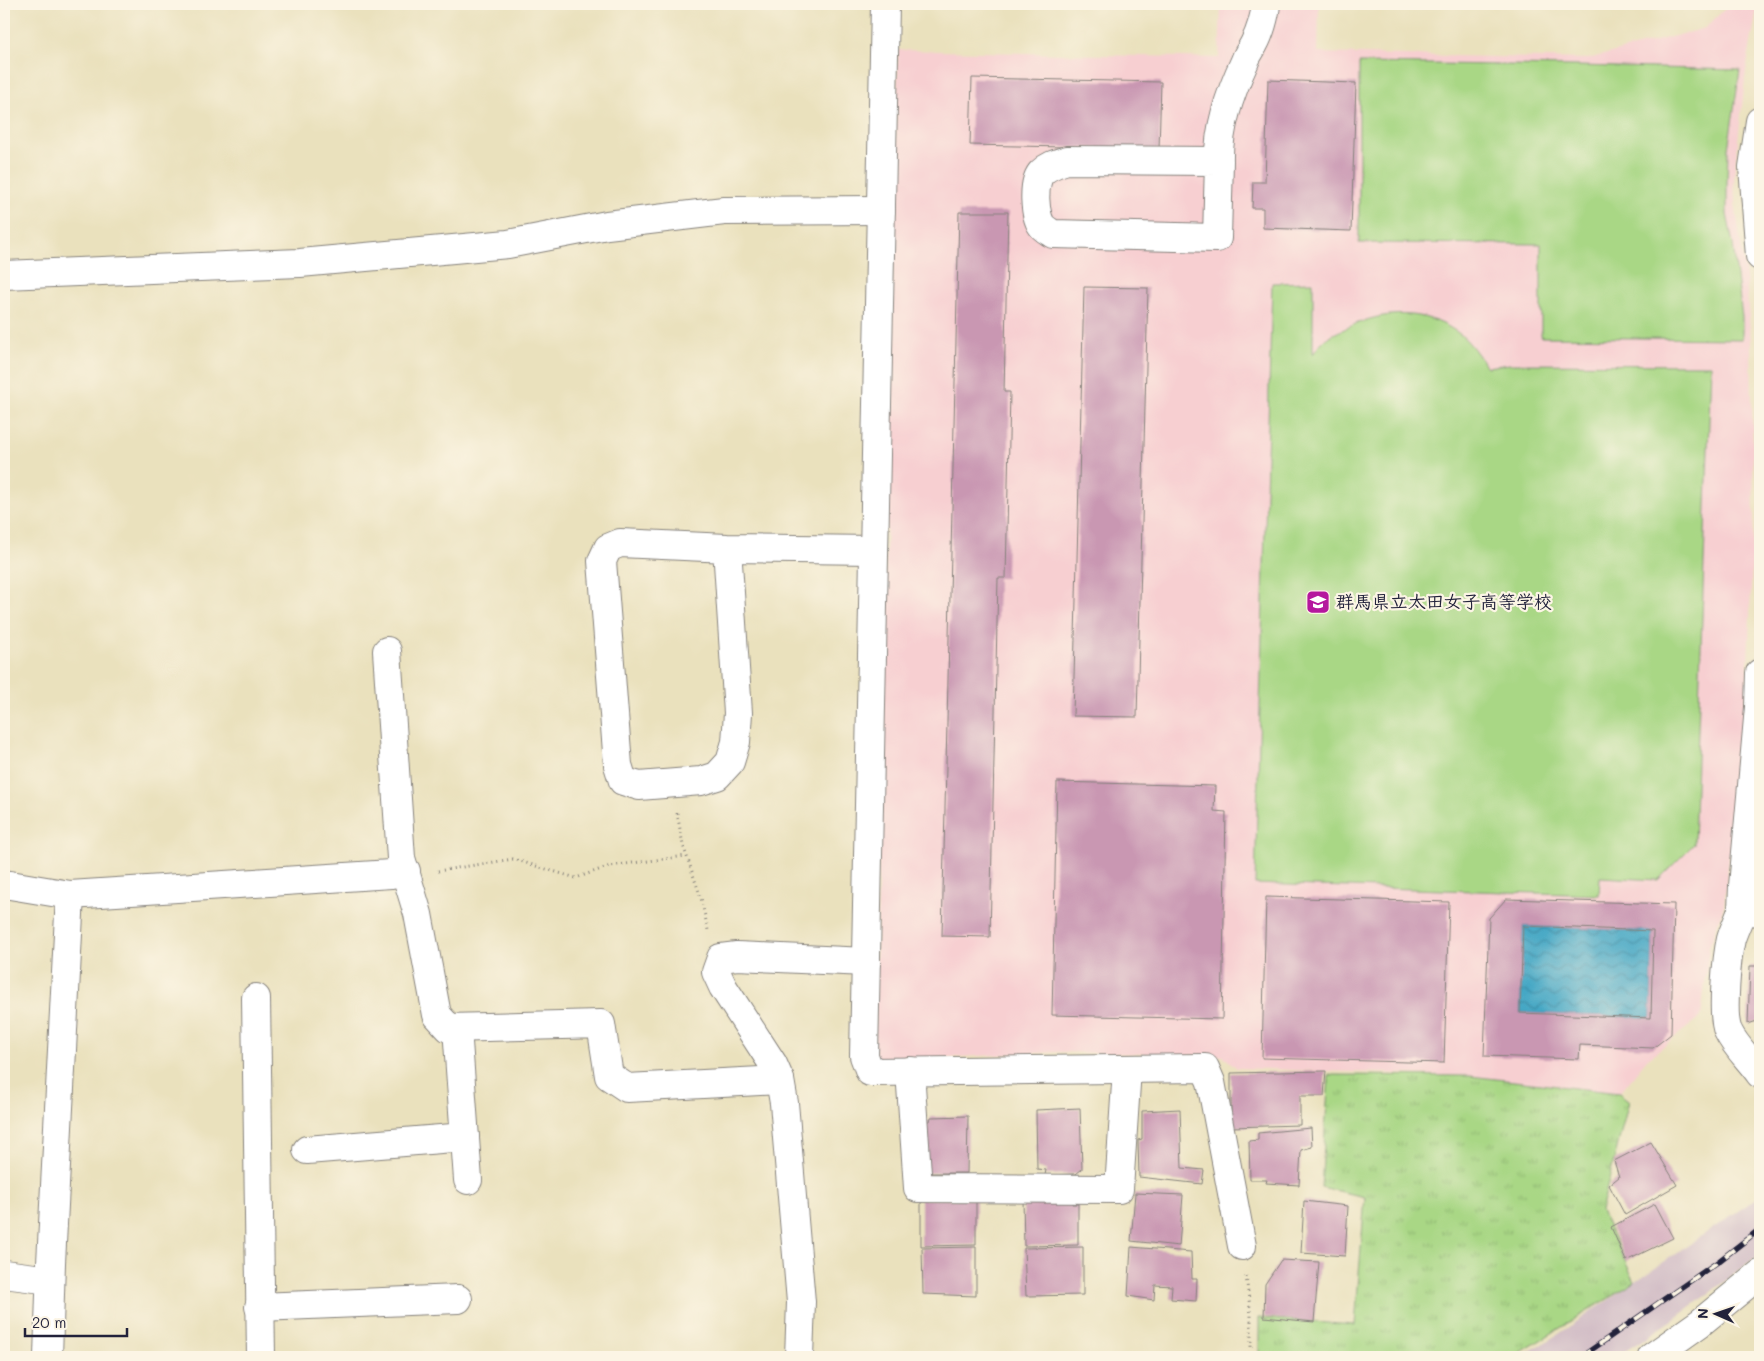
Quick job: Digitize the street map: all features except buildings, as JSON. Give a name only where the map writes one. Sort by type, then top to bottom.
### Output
[{"type":"street","points":[[885,4],[864,1056],[870,1072],[1205,1068],[1211,1082],[1242,1246]]},
{"type":"street","points":[[1219,161],[1067,160],[1052,165],[1041,172],[1035,182],[1035,204],[1042,226],[1053,234],[1217,238],[1219,161],[1219,152],[1226,111],[1245,60],[1255,43],[1266,10],[1266,4]]},
{"type":"street","points":[[1760,121],[1753,167],[1760,256]]},
{"type":"street","points":[[4,275],[300,263],[508,244],[607,225],[724,211],[881,210]]},
{"type":"street","points":[[727,548],[738,714],[736,742],[730,762],[718,776],[702,781],[639,786],[623,781],[618,765],[602,561],[608,548],[620,542],[727,548],[874,550]]},
{"type":"street","points":[[387,651],[401,858],[418,914],[437,1015],[449,1028],[601,1024],[608,1076],[627,1088],[780,1080]]},
{"type":"street","points":[[1760,672],[1760,707],[1743,886],[1751,911],[1731,940],[1725,994],[1728,1030],[1760,1074]]},
{"type":"street","points":[[4,884],[70,895],[406,873]]},
{"type":"street","points":[[48,1357],[50,1280],[70,895]]},
{"type":"street","points":[[799,1357],[801,1302],[784,1103],[780,1080],[772,1064],[722,987],[716,972],[721,958],[737,956],[866,962]]},
{"type":"street","points":[[256,998],[261,1357]]},
{"type":"street","points":[[457,1028],[468,1180]]},
{"type":"street","points":[[910,1071],[918,1188],[1118,1189],[1127,1069]]},
{"type":"street","points":[[307,1150],[465,1137]]},
{"type":"street","points":[[4,1274],[50,1280]]},
{"type":"street","points":[[1652,1357],[1700,1323],[1760,1274]]},
{"type":"street","points":[[259,1307],[458,1299]]},
{"type":"path","points":[[672,783],[683,845],[701,898],[710,942],[720,961]]},
{"type":"path","points":[[406,873],[512,859],[576,878],[610,866],[686,856]]},
{"type":"path","points":[[1242,1246],[1251,1315],[1251,1350]]},
{"type":"shaded area","name":"群馬県立太田女子高等学校","points":[[1221,4],[1319,4],[1318,53],[1588,59],[1705,28],[1730,4],[1758,4],[1746,71],[1734,176],[1735,203],[1746,278],[1751,343],[1754,514],[1747,689],[1724,906],[1709,948],[1701,1017],[1647,1059],[1619,1093],[1470,1076],[1237,1068],[1223,1056],[1059,1052],[880,1061],[874,1055],[898,50],[1219,58]]},
{"type":"shaded area","points":[[1760,1196],[1760,1255],[1673,1320],[1616,1357],[1519,1357],[1553,1338]]},
{"type":"green space","points":[[1359,63],[1740,70],[1728,149],[1727,214],[1733,244],[1742,317],[1742,339],[1541,337],[1541,244],[1359,243]]},
{"type":"green space","points":[[1313,282],[1313,354],[1331,335],[1342,330],[1376,317],[1404,314],[1431,319],[1457,332],[1470,344],[1487,367],[1510,364],[1711,365],[1694,844],[1658,880],[1600,877],[1599,895],[1255,884],[1272,283]]},
{"type":"green space","points":[[1329,1075],[1470,1076],[1619,1093],[1629,1101],[1601,1211],[1635,1282],[1513,1357],[1259,1357],[1259,1318],[1355,1325],[1365,1197],[1321,1187]]},
{"type":"water","points":[[1523,926],[1653,931],[1651,1018],[1520,1013]]},
{"type":"railway","points":[[1581,1357],[1719,1261],[1760,1229]]},
{"type":"place","name":"群馬県立太田女子高等学校","points":[[1318,602]]}]
